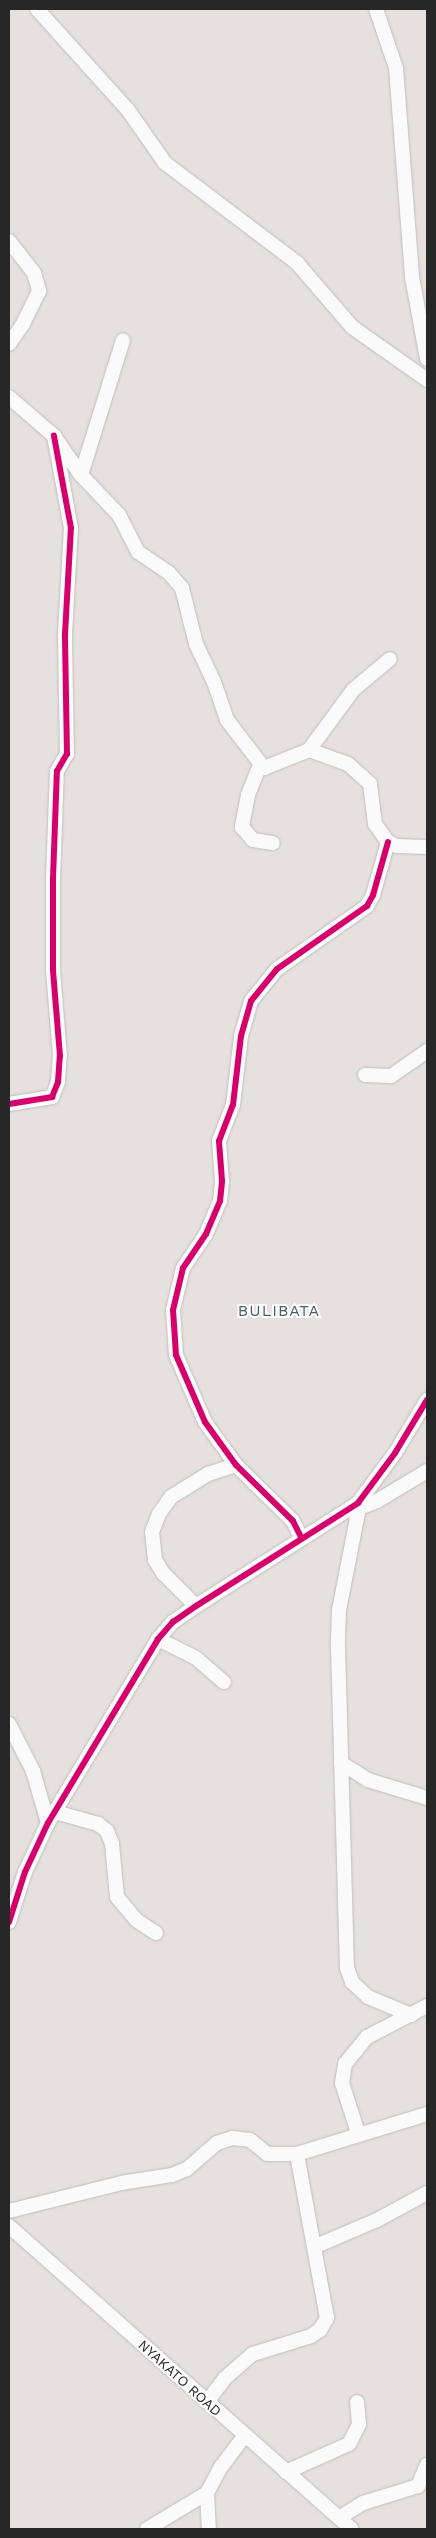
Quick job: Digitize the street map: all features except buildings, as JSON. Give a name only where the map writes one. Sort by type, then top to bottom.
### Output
[{"type":"street","points":[[37,9],[128,110],[165,163],[297,263],[352,327],[427,380]]},
{"type":"street","points":[[376,9],[396,68],[412,277],[427,359]]},
{"type":"street","points":[[9,241],[34,273],[39,290],[23,324],[9,344]]},
{"type":"street","points":[[81,475],[123,340]]},
{"type":"street","points":[[9,397],[54,436],[81,475],[119,515],[138,552],[169,573],[182,588],[196,644],[214,682],[227,720],[260,766],[268,768],[309,750],[353,690],[390,659]]},
{"type":"street","points":[[9,1104],[52,1097],[58,1082],[60,1056],[53,970],[53,878],[57,771],[67,754],[65,634],[71,528],[54,436]]},
{"type":"street","points":[[309,750],[348,764],[370,784],[375,824],[388,842],[397,846],[427,847]]},
{"type":"street","points":[[260,766],[248,795],[242,827],[253,840],[273,843]]},
{"type":"street","points":[[301,1537],[287,1513],[236,1465],[205,1422],[176,1355],[172,1333],[176,1288],[183,1268],[206,1234],[220,1201],[222,1181],[219,1140],[233,1105],[241,1036],[251,1001],[282,964],[367,906],[373,895],[388,842]]},
{"type":"street","points":[[365,1075],[391,1076],[427,1051]]},
{"type":"street","points":[[411,2014],[368,1997],[352,1982],[346,1968],[339,1610],[353,1510],[376,1482],[427,1400]]},
{"type":"street","points":[[196,1606],[163,1573],[152,1548],[152,1532],[159,1514],[171,1497],[208,1474],[236,1465]]},
{"type":"street","points":[[9,1922],[25,1872],[52,1818],[158,1639],[173,1622],[301,1537],[427,1471]]},
{"type":"street","points":[[158,1639],[196,1658],[224,1682]]},
{"type":"street","points":[[9,1724],[33,1771],[52,1818]]},
{"type":"street","points":[[341,1763],[368,1780],[427,1798]]},
{"type":"street","points":[[52,1818],[98,1824],[107,1831],[112,1844],[117,1897],[136,1920],[156,1933]]},
{"type":"street","points":[[358,2133],[342,2083],[345,2064],[367,2037],[427,2006]]},
{"type":"street","points":[[9,2211],[121,2183],[172,2175],[187,2169],[216,2143],[232,2138],[250,2140],[267,2154],[297,2154],[358,2133],[427,2114]]},
{"type":"street","points":[[207,2402],[225,2378],[254,2354],[311,2336],[324,2325],[327,2318],[316,2246],[297,2154]]},
{"type":"street","points":[[316,2246],[377,2220],[427,2193]]},
{"type":"street","name":"NYAKATO ROAD","points":[[9,2226],[351,2529]]},
{"type":"street","points":[[286,2472],[349,2444],[360,2424],[356,2402]]},
{"type":"street","points":[[146,2529],[207,2493],[221,2467],[244,2436]]},
{"type":"street","points":[[339,2518],[363,2504],[418,2486],[427,2465]]},
{"type":"street","points":[[207,2493],[209,2529]]},
{"type":"cycle path","points":[[9,1104],[52,1097],[58,1082],[60,1056],[53,970],[53,878],[57,771],[67,754],[65,634],[71,528],[54,436]]},
{"type":"cycle path","points":[[301,1537],[293,1521],[236,1465],[205,1422],[176,1355],[173,1310],[183,1268],[206,1234],[220,1201],[222,1181],[219,1141],[233,1105],[241,1036],[251,1001],[277,969],[367,906],[373,895],[388,842]]},
{"type":"cycle path","points":[[9,1922],[25,1872],[48,1823],[158,1639],[173,1622],[196,1606],[358,1503],[395,1453],[427,1400]]},
{"type":"district","name":"BULIBATA","points":[[279,1311]]}]
